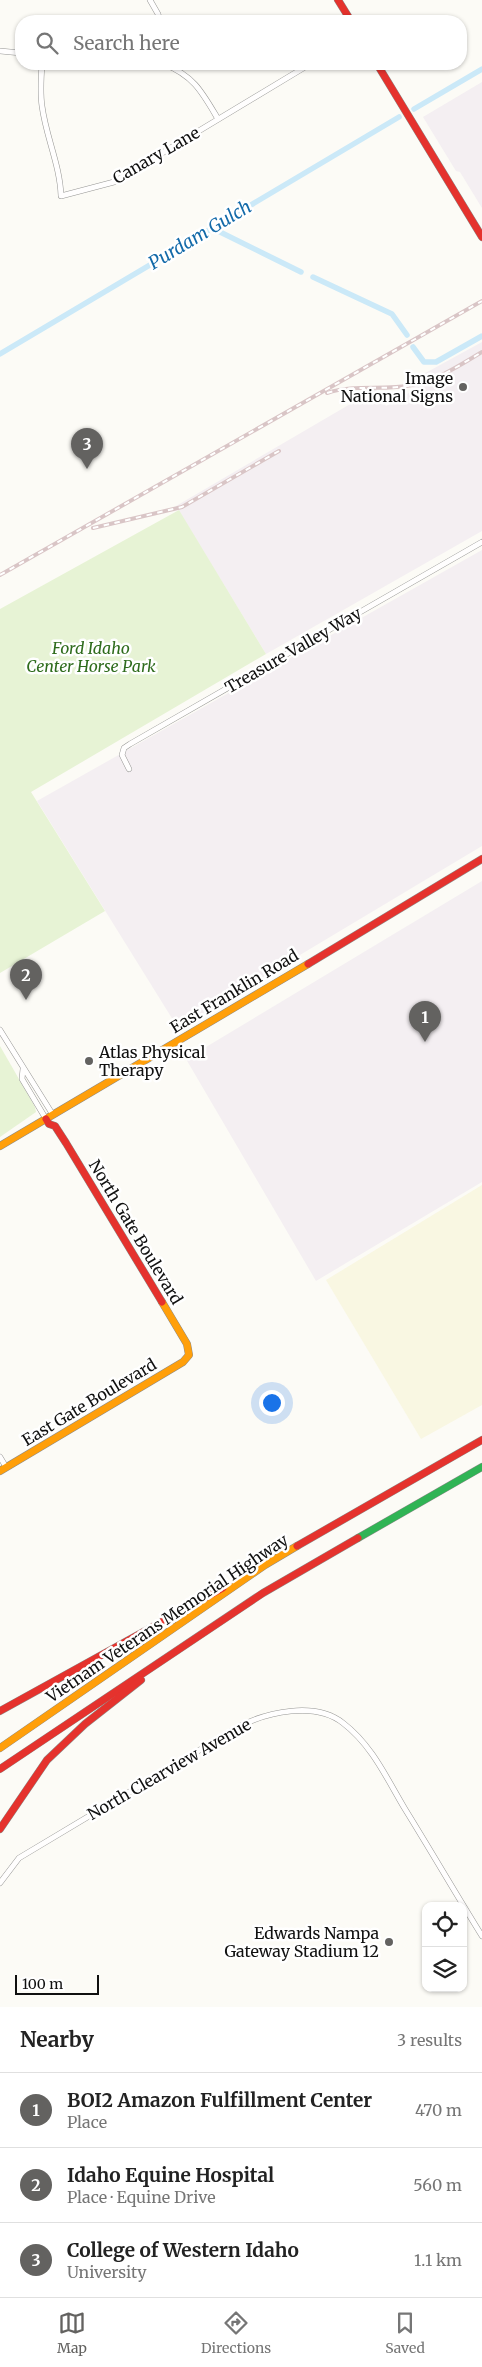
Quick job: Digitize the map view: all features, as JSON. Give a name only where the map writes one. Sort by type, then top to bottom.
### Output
[{"type":"main road","points":[[338,0],[347,15]]},
{"type":"main road","points":[[381,70],[482,237]]},
{"type":"main road","name":"East Franklin Road","points":[[0,1146],[482,859]]},
{"type":"main road","name":"North Gate Boulevard","points":[[50,1117],[49,1124],[54,1126],[187,1344],[189,1355]]},
{"type":"main road","name":"East Gate Boulevard","points":[[3,1469],[183,1362],[189,1355]]},
{"type":"main road","name":"Vietnam Veterans Memorial Highway","points":[[0,1748],[265,1565],[482,1440]]},
{"type":"main road","name":"Vietnam Veterans Memorial Highway","points":[[0,1769],[263,1593],[482,1467]]},
{"type":"main road","points":[[0,1711],[265,1565]]},
{"type":"main road","points":[[0,1829],[47,1760],[85,1724],[168,1656]]},
{"type":"street","points":[[150,0],[158,15]]},
{"type":"street","points":[[0,51],[15,52]]},
{"type":"street","name":"Canary Lane","points":[[41,70],[42,108],[60,176],[61,196],[114,182],[300,70]]},
{"type":"street","points":[[179,70],[196,83],[218,119]]},
{"type":"street","name":"Treasure Valley Way","points":[[129,769],[122,755],[124,748],[130,744],[482,542]]},
{"type":"street","points":[[0,1030],[23,1069],[30,1074],[50,1117]]},
{"type":"street","points":[[23,1069],[22,1079],[50,1117]]},
{"type":"street","points":[[0,1457],[3,1469]]},
{"type":"street","name":"North Clearview Avenue","points":[[0,1883],[19,1858],[238,1727],[256,1718],[300,1710],[328,1716],[343,1723],[372,1752],[482,1936]]},
{"type":"shaded area","points":[[482,82],[482,208],[460,172],[456,171],[423,117]]},
{"type":"shaded area","points":[[482,342],[482,531],[266,654],[176,506],[376,389],[386,406],[414,390],[409,382]]},
{"type":"shaded area","points":[[482,550],[482,846],[178,1028],[37,801]]},
{"type":"shaded area","points":[[482,881],[482,1182],[316,1281],[186,1059]]},
{"type":"shaded area","points":[[482,1185],[482,1405],[421,1439],[326,1280]]},
{"type":"green space","name":"Ford Idaho Center Horse Park","points":[[179,510],[266,654],[31,792],[105,911],[0,973],[0,609]]},
{"type":"green space","points":[[0,1046],[35,1107],[36,1112],[0,1137]]},
{"type":"waterway","name":"Purdam Gulch","points":[[414,109],[482,69]]},
{"type":"waterway","name":"Purdam Gulch","points":[[0,354],[399,117]]},
{"type":"waterway","points":[[212,228],[301,272]]},
{"type":"waterway","points":[[313,277],[392,314],[407,335]]},
{"type":"waterway","points":[[413,347],[424,362],[436,362],[482,336]]},
{"type":"railway","points":[[0,575],[482,301]]},
{"type":"railway","points":[[327,393],[338,390],[391,388],[422,383],[448,372],[482,352]]},
{"type":"railway","points":[[93,528],[182,507],[279,451]]},
{"type":"traffic: fast","points":[[358,1538],[482,1467]]},
{"type":"traffic: slow","points":[[0,1146],[308,964]]},
{"type":"traffic: slow","points":[[0,1471],[183,1362],[189,1355],[187,1344],[162,1302]]},
{"type":"traffic: slow","points":[[0,1748],[265,1565],[297,1546]]},
{"type":"traffic: jam","points":[[338,0],[347,15]]},
{"type":"traffic: jam","points":[[381,70],[482,237]]},
{"type":"traffic: jam","points":[[308,964],[482,859]]},
{"type":"traffic: jam","points":[[46,1119],[49,1124],[55,1126],[66,1143],[162,1302]]},
{"type":"traffic: jam","points":[[297,1546],[482,1440]]},
{"type":"traffic: jam","points":[[0,1769],[263,1593],[358,1538]]},
{"type":"traffic: jam","points":[[0,1711],[223,1588]]},
{"type":"traffic: jam","points":[[0,1829],[47,1760],[85,1724],[141,1680]]},
{"type":"place","name":"Image National Signs","points":[[463,387]]},
{"type":"place","name":"College of Western Idaho","points":[[87,469]]},
{"type":"place","name":"Idaho Equine Hospital","points":[[26,1000]]},
{"type":"place","name":"BOI2 Amazon Fulfillment Center","points":[[425,1042]]},
{"type":"place","name":"Atlas Physical Therapy","points":[[89,1061]]},
{"type":"place","name":"Edwards Nampa Gateway Stadium 12","points":[[389,1942]]}]
